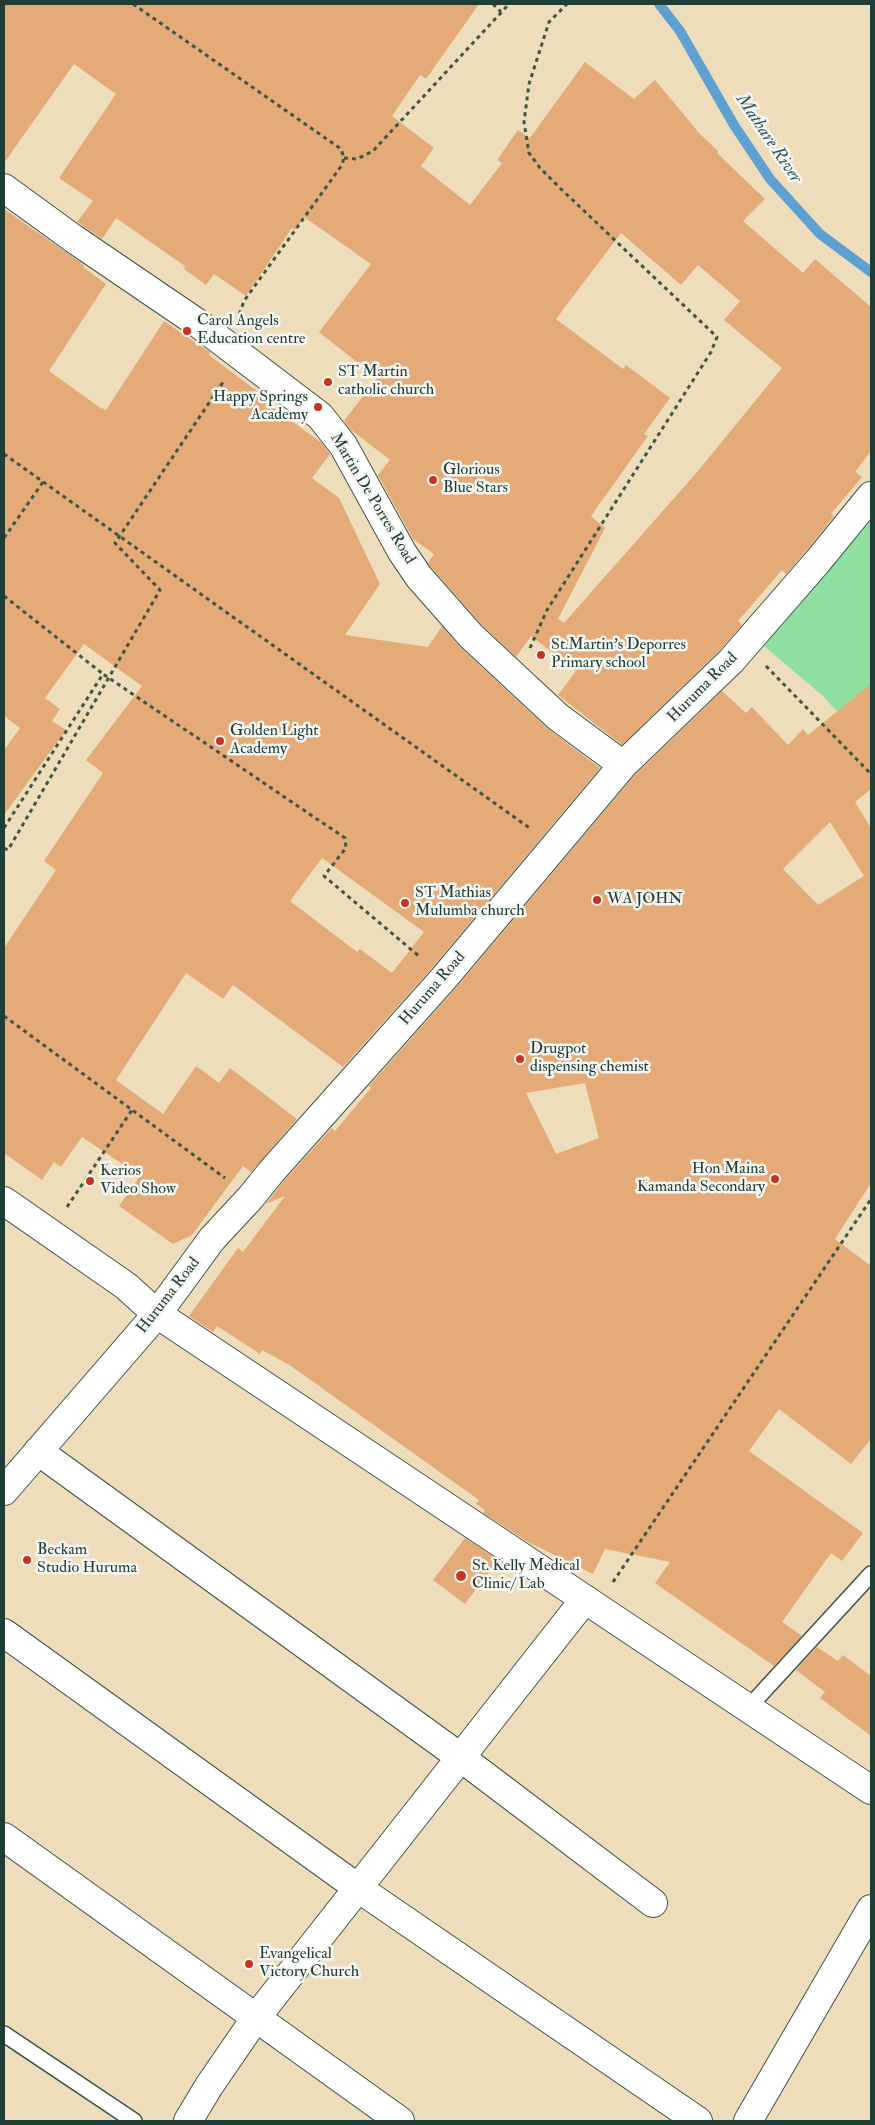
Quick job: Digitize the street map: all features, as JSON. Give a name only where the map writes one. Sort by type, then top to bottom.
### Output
[{"type":"street","name":"Martin De Porres Road","points":[[4,188],[241,355],[320,416],[343,445],[402,552],[419,577],[471,636],[558,717],[623,765]]},
{"type":"street","name":"Huruma Road","points":[[4,1491],[157,1314],[212,1239],[444,978],[498,911],[556,846],[623,765],[739,652],[818,561],[871,496]]},
{"type":"street","points":[[4,1200],[126,1286],[157,1314],[871,1790]]},
{"type":"street","points":[[38,1451],[460,1757],[653,1903]]},
{"type":"street","points":[[188,2121],[208,2086],[255,2019],[460,1757],[590,1603]]},
{"type":"street","points":[[4,1632],[358,1888],[698,2121]]},
{"type":"street","points":[[4,1836],[255,2019],[400,2121]]},
{"type":"street","points":[[748,2121],[871,1909]]},
{"type":"lane","points":[[748,1708],[871,1574]]},
{"type":"lane","points":[[4,2034],[134,2121]]},
{"type":"path","points":[[133,4],[341,149],[344,158],[342,165],[244,301],[238,315],[239,323]]},
{"type":"path","points":[[493,4],[501,12]]},
{"type":"path","points":[[344,158],[357,160],[373,151],[508,4]]},
{"type":"path","points":[[529,653],[530,644],[547,610],[711,352],[717,337],[561,190],[529,153],[524,122],[529,84],[549,22],[567,4]]},
{"type":"path","points":[[4,848],[8,850],[160,590],[115,543],[241,355]]},
{"type":"path","points":[[4,454],[556,846]]},
{"type":"path","points":[[4,538],[43,482]]},
{"type":"path","points":[[4,596],[103,674],[345,838],[346,848],[324,876],[444,978]]},
{"type":"path","points":[[739,652],[763,663],[871,774]]},
{"type":"path","points":[[4,828],[103,674]]},
{"type":"path","points":[[4,1016],[251,1197]]},
{"type":"path","points":[[49,1233],[132,1110]]},
{"type":"path","points":[[590,1603],[871,1199]]},
{"type":"green space","points":[[871,520],[871,749],[823,696],[764,646],[814,583]]},
{"type":"building","points":[[4,4],[479,4],[426,79],[420,75],[392,116],[434,148],[421,166],[470,205],[502,163],[497,160],[518,130],[530,138],[585,62],[634,99],[655,80],[699,133],[719,152],[717,153],[765,199],[743,221],[803,273],[815,259],[871,307],[871,451],[855,472],[862,477],[831,514],[834,516],[806,551],[786,574],[782,570],[738,621],[742,625],[720,650],[622,745],[558,695],[576,671],[531,636],[516,657],[482,625],[431,567],[428,563],[434,554],[413,539],[378,475],[390,460],[350,429],[344,421],[377,378],[319,332],[371,264],[304,217],[295,230],[292,228],[246,296],[214,274],[206,285],[184,269],[185,266],[116,218],[102,239],[77,222],[93,201],[59,178],[116,94],[74,64],[4,163]],"holes":[[[621,233],[681,285],[698,265],[740,301],[724,320],[782,368],[698,471],[564,623],[558,619],[605,528],[591,516],[648,436],[644,434],[670,398],[626,365],[623,369],[556,319]]]},
{"type":"building","points":[[4,209],[84,265],[83,267],[106,284],[49,371],[106,410],[164,321],[210,352],[209,355],[274,404],[271,406],[322,443],[330,454],[312,478],[339,498],[380,584],[345,635],[428,647],[442,626],[460,647],[547,728],[600,768],[432,968],[343,1067],[233,985],[223,999],[186,973],[116,1080],[163,1114],[196,1066],[219,1083],[230,1068],[297,1119],[251,1172],[243,1166],[192,1235],[173,1244],[119,1206],[140,1176],[82,1137],[61,1167],[54,1162],[42,1180],[4,1153],[4,948],[56,870],[44,861],[103,773],[86,760],[142,686],[84,644],[45,698],[60,709],[52,721],[66,730],[4,815],[4,750],[20,728],[4,716]],"holes":[[[322,858],[424,932],[392,973],[360,949],[357,952],[290,901]]]},
{"type":"building","points":[[871,684],[871,789],[855,802],[871,828],[871,1183],[835,1239],[871,1266],[871,1439],[851,1464],[779,1409],[749,1451],[863,1533],[842,1561],[831,1553],[782,1622],[802,1636],[774,1666],[655,1583],[670,1562],[605,1549],[593,1574],[528,1542],[483,1513],[485,1510],[476,1504],[479,1500],[291,1366],[262,1350],[260,1354],[217,1326],[213,1332],[189,1316],[238,1248],[243,1252],[285,1196],[266,1204],[283,1182],[332,1128],[335,1131],[371,1088],[369,1086],[456,988],[634,776],[722,691],[746,713],[752,707],[788,745],[803,729],[808,735]],"holes":[[[830,822],[864,876],[818,905],[783,869]],[[585,1083],[599,1138],[556,1154],[526,1093]]]},
{"type":"building","name":"St. Kelly Medical Clinic/ Lab","points":[[465,1538],[498,1560],[465,1604],[433,1580]]},
{"type":"building","points":[[817,1647],[838,1661],[843,1655],[871,1676],[871,1736],[820,1698],[825,1692],[796,1670]]},
{"type":"waterway","name":"Mathare River","points":[[659,4],[680,31],[734,125],[770,179],[820,234],[871,272]]},
{"type":"place","name":"Carol Angels Education centre","points":[[187,331]]},
{"type":"place","name":"ST Martin catholic church","points":[[328,382]]},
{"type":"place","name":"Happy Springs Academy","points":[[318,407]]},
{"type":"place","name":"Glorious Blue Stars","points":[[433,480]]},
{"type":"place","name":"St.Martin's Deporres Primary school","points":[[541,655]]},
{"type":"place","name":"Golden Light Academy","points":[[220,741]]},
{"type":"place","name":"WA JOHN","points":[[597,900]]},
{"type":"place","name":"ST Mathias Mulumba church","points":[[405,903]]},
{"type":"place","name":"Drugpot dispensing chemist","points":[[520,1059]]},
{"type":"place","name":"Hon Maina Kamanda Secondary","points":[[775,1179]]},
{"type":"place","name":"Kerios Video Show","points":[[90,1181]]},
{"type":"place","name":"Beckam Studio Huruma","points":[[27,1560]]},
{"type":"place","name":"St. Kelly Medical Clinic/ Lab","points":[[461,1576]]},
{"type":"place","name":"Evangelical Victory Church","points":[[249,1964]]}]
